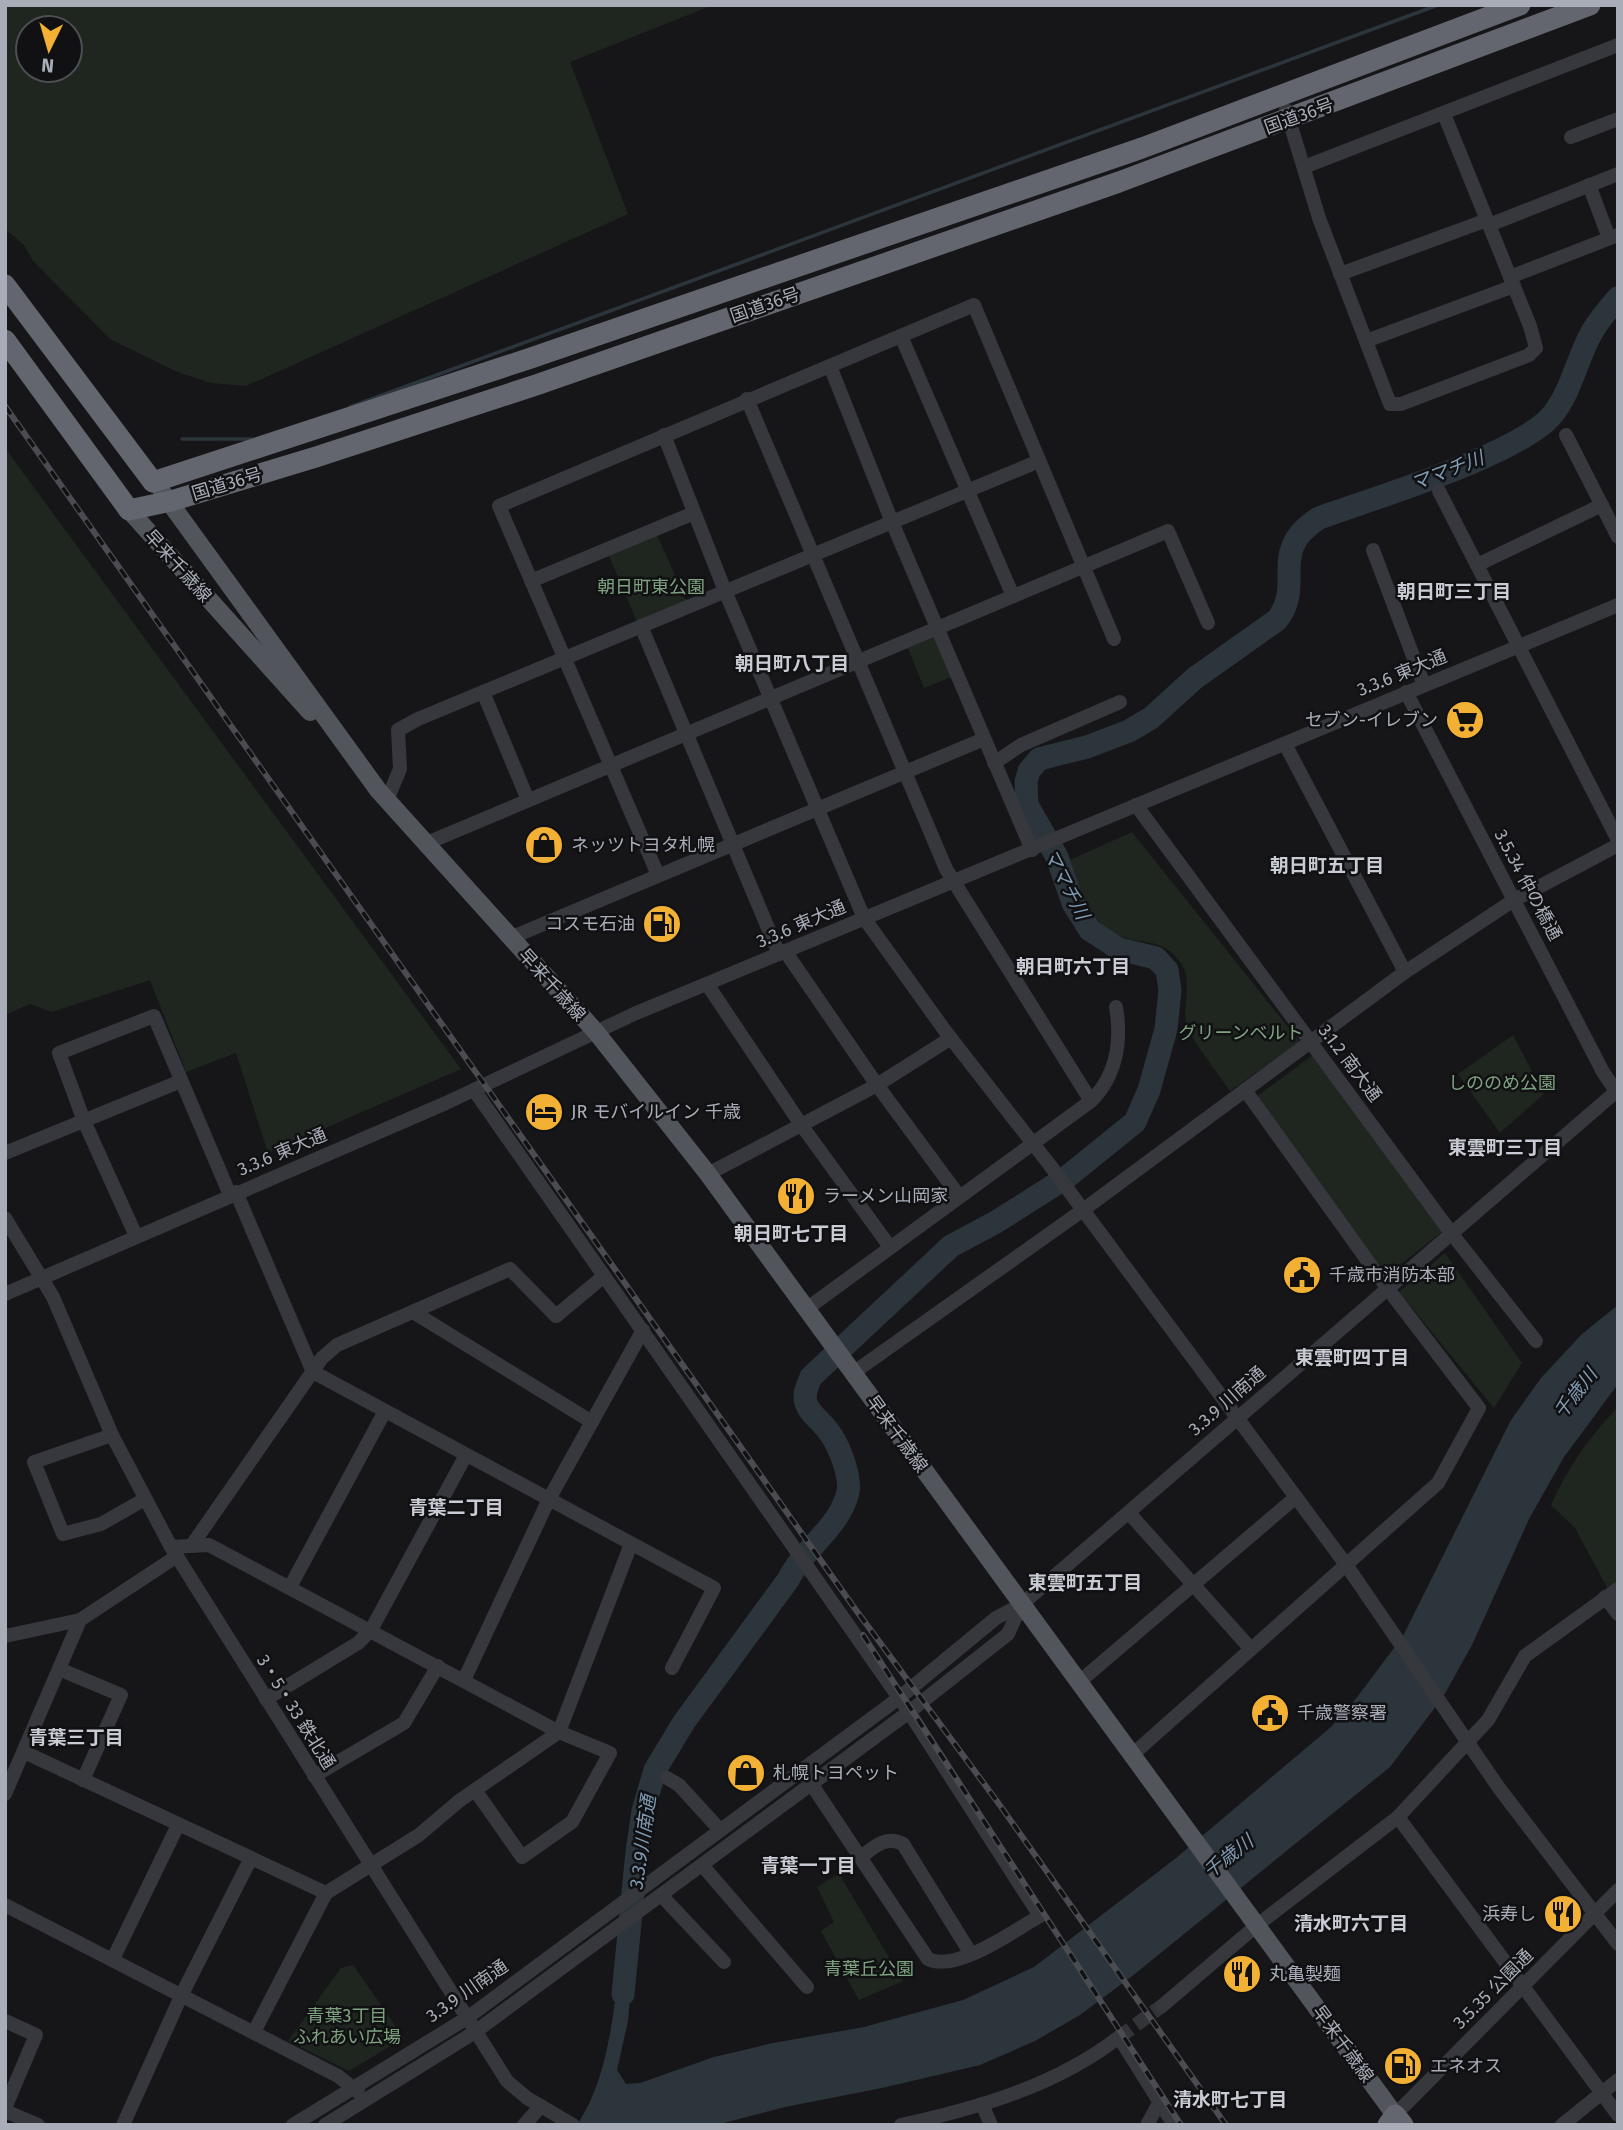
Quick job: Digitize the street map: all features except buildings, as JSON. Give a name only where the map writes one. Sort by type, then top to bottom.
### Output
[{"type":"highway","name":"国道36号","points":[[153,482],[541,355],[1142,148],[1520,5]]},
{"type":"highway","name":"国道36号","points":[[129,510],[171,501],[536,385],[1290,120],[1590,5]]},
{"type":"highway","points":[[5,285],[153,482],[129,510],[5,340]]},
{"type":"main road","name":"早来千歳線","points":[[153,482],[171,501],[368,778]]},
{"type":"main road","name":"早来千歳線","points":[[129,510],[596,1032],[708,1174],[1396,2121]]},
{"type":"street","points":[[1304,167],[1618,45]]},
{"type":"street","points":[[1281,95],[1319,218],[1390,404],[1401,404],[1529,355],[1536,348],[1444,114]]},
{"type":"street","points":[[1571,137],[1618,119]]},
{"type":"street","points":[[1340,274],[1618,174]]},
{"type":"street","points":[[1366,341],[1614,237],[1589,186]]},
{"type":"street","points":[[658,875],[499,506],[974,305],[1114,639]]},
{"type":"street","points":[[901,336],[1013,596]]},
{"type":"street","points":[[830,366],[892,522],[994,763],[1037,847]]},
{"type":"street","points":[[747,399],[946,869],[1091,1101]]},
{"type":"street","points":[[664,435],[725,591],[864,918],[1347,1566],[1390,1625],[1446,1714],[1618,1944]]},
{"type":"street","points":[[1566,435],[1618,537]]},
{"type":"street","points":[[387,800],[400,769],[398,730],[483,692],[1039,461]]},
{"type":"street","points":[[851,1370],[1083,1210],[1405,972],[1514,900],[1618,842],[1439,491]]},
{"type":"street","points":[[1477,565],[1602,505]]},
{"type":"street","points":[[531,580],[694,513]]},
{"type":"street","points":[[427,843],[1168,531],[1208,623]]},
{"type":"street","points":[[1373,550],[1424,685]]},
{"type":"street","name":"3.3.6 東大通","points":[[5,1294],[474,1090],[596,1032],[707,984],[1618,605]]},
{"type":"street","points":[[642,626],[686,734],[782,952],[959,1196]]},
{"type":"street","points":[[483,692],[528,800]]},
{"type":"street","name":"3.5.34 仲の橋通","points":[[1406,692],[1617,1092]]},
{"type":"street","points":[[994,763],[1021,745],[1120,702]]},
{"type":"street","points":[[510,938],[984,739]]},
{"type":"street","points":[[1284,744],[1405,972]]},
{"type":"street","name":"3.1.2 南大通","points":[[1136,805],[1452,1234],[1536,1341]]},
{"type":"street","points":[[707,984],[802,1126],[890,1247]]},
{"type":"street","points":[[805,1310],[1091,1101],[1104,1087],[1115,1060],[1120,1032],[1116,1007]]},
{"type":"street","points":[[136,1236],[84,1121],[59,1053],[154,1016],[313,1372],[714,1588],[672,1668]]},
{"type":"street","points":[[708,1174],[877,1085],[951,1038]]},
{"type":"street","points":[[5,1153],[181,1081]]},
{"type":"street","points":[[474,1090],[785,1531],[909,1712],[1040,1916],[960,1960],[937,1963],[928,1959],[802,1770]]},
{"type":"street","points":[[1132,1755],[1438,1483],[1479,1408],[1388,1289],[1245,1090]]},
{"type":"street","name":"3.3.9 川南通","points":[[1021,1605],[1617,1092]]},
{"type":"street","name":"3・5・33 鉄北通","points":[[5,1218],[43,1278],[112,1435],[174,1552],[370,1866],[507,2081],[573,2125]]},
{"type":"street","points":[[192,1545],[322,1358],[337,1345],[510,1269],[556,1315],[604,1276]]},
{"type":"street","points":[[412,1312],[592,1422]]},
{"type":"street","points":[[464,1680],[548,1499],[643,1330]]},
{"type":"street","points":[[290,1587],[385,1411]]},
{"type":"street","points":[[112,1435],[34,1462],[63,1534],[101,1524],[145,1499]]},
{"type":"street","points":[[266,1699],[358,1643],[370,1630],[466,1455]]},
{"type":"street","points":[[1078,1683],[1296,1497]]},
{"type":"street","points":[[1129,1513],[1251,1649]]},
{"type":"street","points":[[254,2032],[326,1893],[419,1835],[475,1790],[559,1732],[631,1544]]},
{"type":"street","points":[[5,1636],[80,1620],[174,1552],[192,1545],[209,1545],[559,1732],[610,1753],[572,1822],[522,1857],[475,1790]]},
{"type":"street","points":[[1162,2006],[1253,1922],[1398,1817],[1488,1720],[1525,1656],[1611,1593],[1618,1614]]},
{"type":"street","points":[[667,1778],[679,1785],[720,1830],[899,1698],[996,1618],[1021,1605]]},
{"type":"street","points":[[724,1962],[661,1895],[909,1712],[1008,1633],[1021,1605]]},
{"type":"street","points":[[5,1794],[80,1620]]},
{"type":"street","points":[[314,1776],[404,1723],[438,1666]]},
{"type":"street","points":[[59,1669],[121,1695],[83,1780]]},
{"type":"street","points":[[24,1752],[250,1860],[326,1893]]},
{"type":"street","points":[[1398,1817],[1418,1849],[1524,1984],[1618,2115]]},
{"type":"street","points":[[113,1959],[178,1825]]},
{"type":"street","name":"3.3.9 川南通","points":[[293,2125],[467,2018],[720,1830]]},
{"type":"street","points":[[861,1857],[881,1842],[903,1844],[971,1954]]},
{"type":"street","points":[[122,2125],[182,1994],[250,1860]]},
{"type":"street","points":[[702,1865],[807,1987]]},
{"type":"street","name":"3.5.35 公園通","points":[[1396,2121],[1524,1984],[1618,1890]]},
{"type":"street","name":"3.3.9 川南通","points":[[326,2125],[475,2032],[661,1895]]},
{"type":"street","points":[[5,1905],[338,2076],[368,2098]]},
{"type":"street","points":[[5,2021],[36,2035],[5,2109],[38,2125]]},
{"type":"street","points":[[901,2125],[982,2104],[1078,2067],[1119,2037],[1174,2125]]},
{"type":"street","points":[[1562,2125],[1618,2080]]},
{"type":"street","points":[[1147,2125],[1159,2103]]},
{"type":"street","points":[[982,2104],[991,2125]]},
{"type":"street","points":[[524,2125],[541,2106]]},
{"type":"green space","points":[[5,5],[713,5],[570,62],[628,214],[246,386],[211,383],[175,371],[110,339],[33,261],[24,245],[5,229]]},
{"type":"green space","points":[[5,448],[461,1069],[268,1153],[236,1053],[186,1072],[150,980],[52,1012],[30,1004],[5,1015]]},
{"type":"green space","name":"朝日町東公園","points":[[657,535],[687,602],[637,622],[609,556]]},
{"type":"green space","points":[[937,636],[954,676],[924,688],[908,648]]},
{"type":"green space","name":"グリーンベルト","points":[[1132,832],[1300,1042],[1230,1091],[1188,1030],[1185,1017],[1185,972],[1175,955],[1159,945],[1122,937],[1104,926],[1085,900],[1077,880],[1070,860]]},
{"type":"green space","name":"しののめ公園","points":[[1513,1035],[1544,1094],[1500,1133],[1458,1074]]},
{"type":"green space","name":"グリーンベルト","points":[[1313,1055],[1443,1231],[1387,1275],[1256,1097]]},
{"type":"green space","points":[[1445,1253],[1522,1363],[1494,1408],[1399,1292]]},
{"type":"green space","points":[[1618,1407],[1618,1581],[1608,1589],[1575,1528],[1551,1505],[1580,1453]]},
{"type":"green space","name":"青葉丘公園","points":[[839,1874],[903,1981],[859,2000],[821,1931],[834,1922],[817,1887]]},
{"type":"green space","name":"青葉3丁目 ふれあい広場","points":[[353,1965],[404,2038],[349,2071],[288,2041],[341,1968]]},
{"type":"water","name":"千歳川","points":[[1618,1305],[1618,1384],[1564,1457],[1529,1519],[1472,1645],[1443,1697],[1390,1767],[1131,1977],[1080,2015],[1035,2041],[980,2065],[785,2107],[716,2125],[577,2125],[596,2088],[602,2068],[620,1966],[633,1963],[628,2021],[617,2070],[626,2084],[640,2083],[714,2057],[773,2043],[864,2027],[963,2000],[1034,1967],[1176,1858],[1331,1727],[1355,1700],[1403,1636],[1511,1420],[1541,1378],[1582,1334]]},
{"type":"waterway","points":[[350,407],[1438,5]]},
{"type":"waterway","name":"ママチ川","points":[[623,1994],[637,1852],[643,1811],[655,1770],[684,1722],[803,1558],[837,1516],[848,1492],[846,1469],[837,1445],[806,1403],[805,1392],[811,1377],[951,1246],[996,1222],[1067,1177],[1135,1122],[1149,1090],[1166,1029],[1170,990],[1167,970],[1156,958],[1119,949],[1090,930],[1073,903],[1057,857],[1027,805],[1026,782],[1029,771],[1039,759],[1087,747],[1129,731],[1151,718],[1195,678],[1277,620],[1285,606],[1288,593],[1290,555],[1294,543],[1303,531],[1319,518],[1444,474],[1511,444],[1536,429],[1560,405],[1592,332],[1618,298]]},
{"type":"waterway","points":[[182,439],[253,439]]},
{"type":"tunnel","points":[[1119,2037],[1162,2006]]},
{"type":"railway","points":[[5,406],[853,1606],[999,1804],[1226,2125]]},
{"type":"railway","points":[[863,1635],[1181,2125]]},
{"type":"place","name":"セブン-イレブン","points":[[1465,720]]},
{"type":"place","name":"ネッツトヨタ札幌","points":[[544,845]]},
{"type":"place","name":"コスモ石油","points":[[662,924]]},
{"type":"place","name":"JR モバイルイン 千歳","points":[[544,1112]]},
{"type":"place","name":"ラーメン山岡家","points":[[796,1196]]},
{"type":"place","name":"千歳市消防本部","points":[[1302,1275]]},
{"type":"place","name":"千歳警察署","points":[[1270,1713]]},
{"type":"place","name":"札幌トヨペット","points":[[746,1773]]},
{"type":"place","name":"浜寿し","points":[[1563,1914]]},
{"type":"place","name":"丸亀製麺","points":[[1242,1974]]},
{"type":"place","name":"エネオス","points":[[1403,2066]]},
{"type":"district","name":"朝日町三丁目","points":[[1454,591]]},
{"type":"district","name":"朝日町八丁目","points":[[792,663]]},
{"type":"district","name":"朝日町五丁目","points":[[1327,865]]},
{"type":"district","name":"朝日町六丁目","points":[[1073,966]]},
{"type":"district","name":"東雲町三丁目","points":[[1505,1147]]},
{"type":"district","name":"朝日町七丁目","points":[[791,1233]]},
{"type":"district","name":"東雲町四丁目","points":[[1352,1357]]},
{"type":"district","name":"青葉二丁目","points":[[456,1507]]},
{"type":"district","name":"東雲町五丁目","points":[[1085,1582]]},
{"type":"district","name":"青葉三丁目","points":[[76,1737]]},
{"type":"district","name":"青葉一丁目","points":[[808,1865]]},
{"type":"district","name":"清水町六丁目","points":[[1351,1923]]},
{"type":"district","name":"清水町七丁目","points":[[1230,2099]]},
{"type":"water label","name":"3.3.9川南通","points":[[642,1842]]}]
